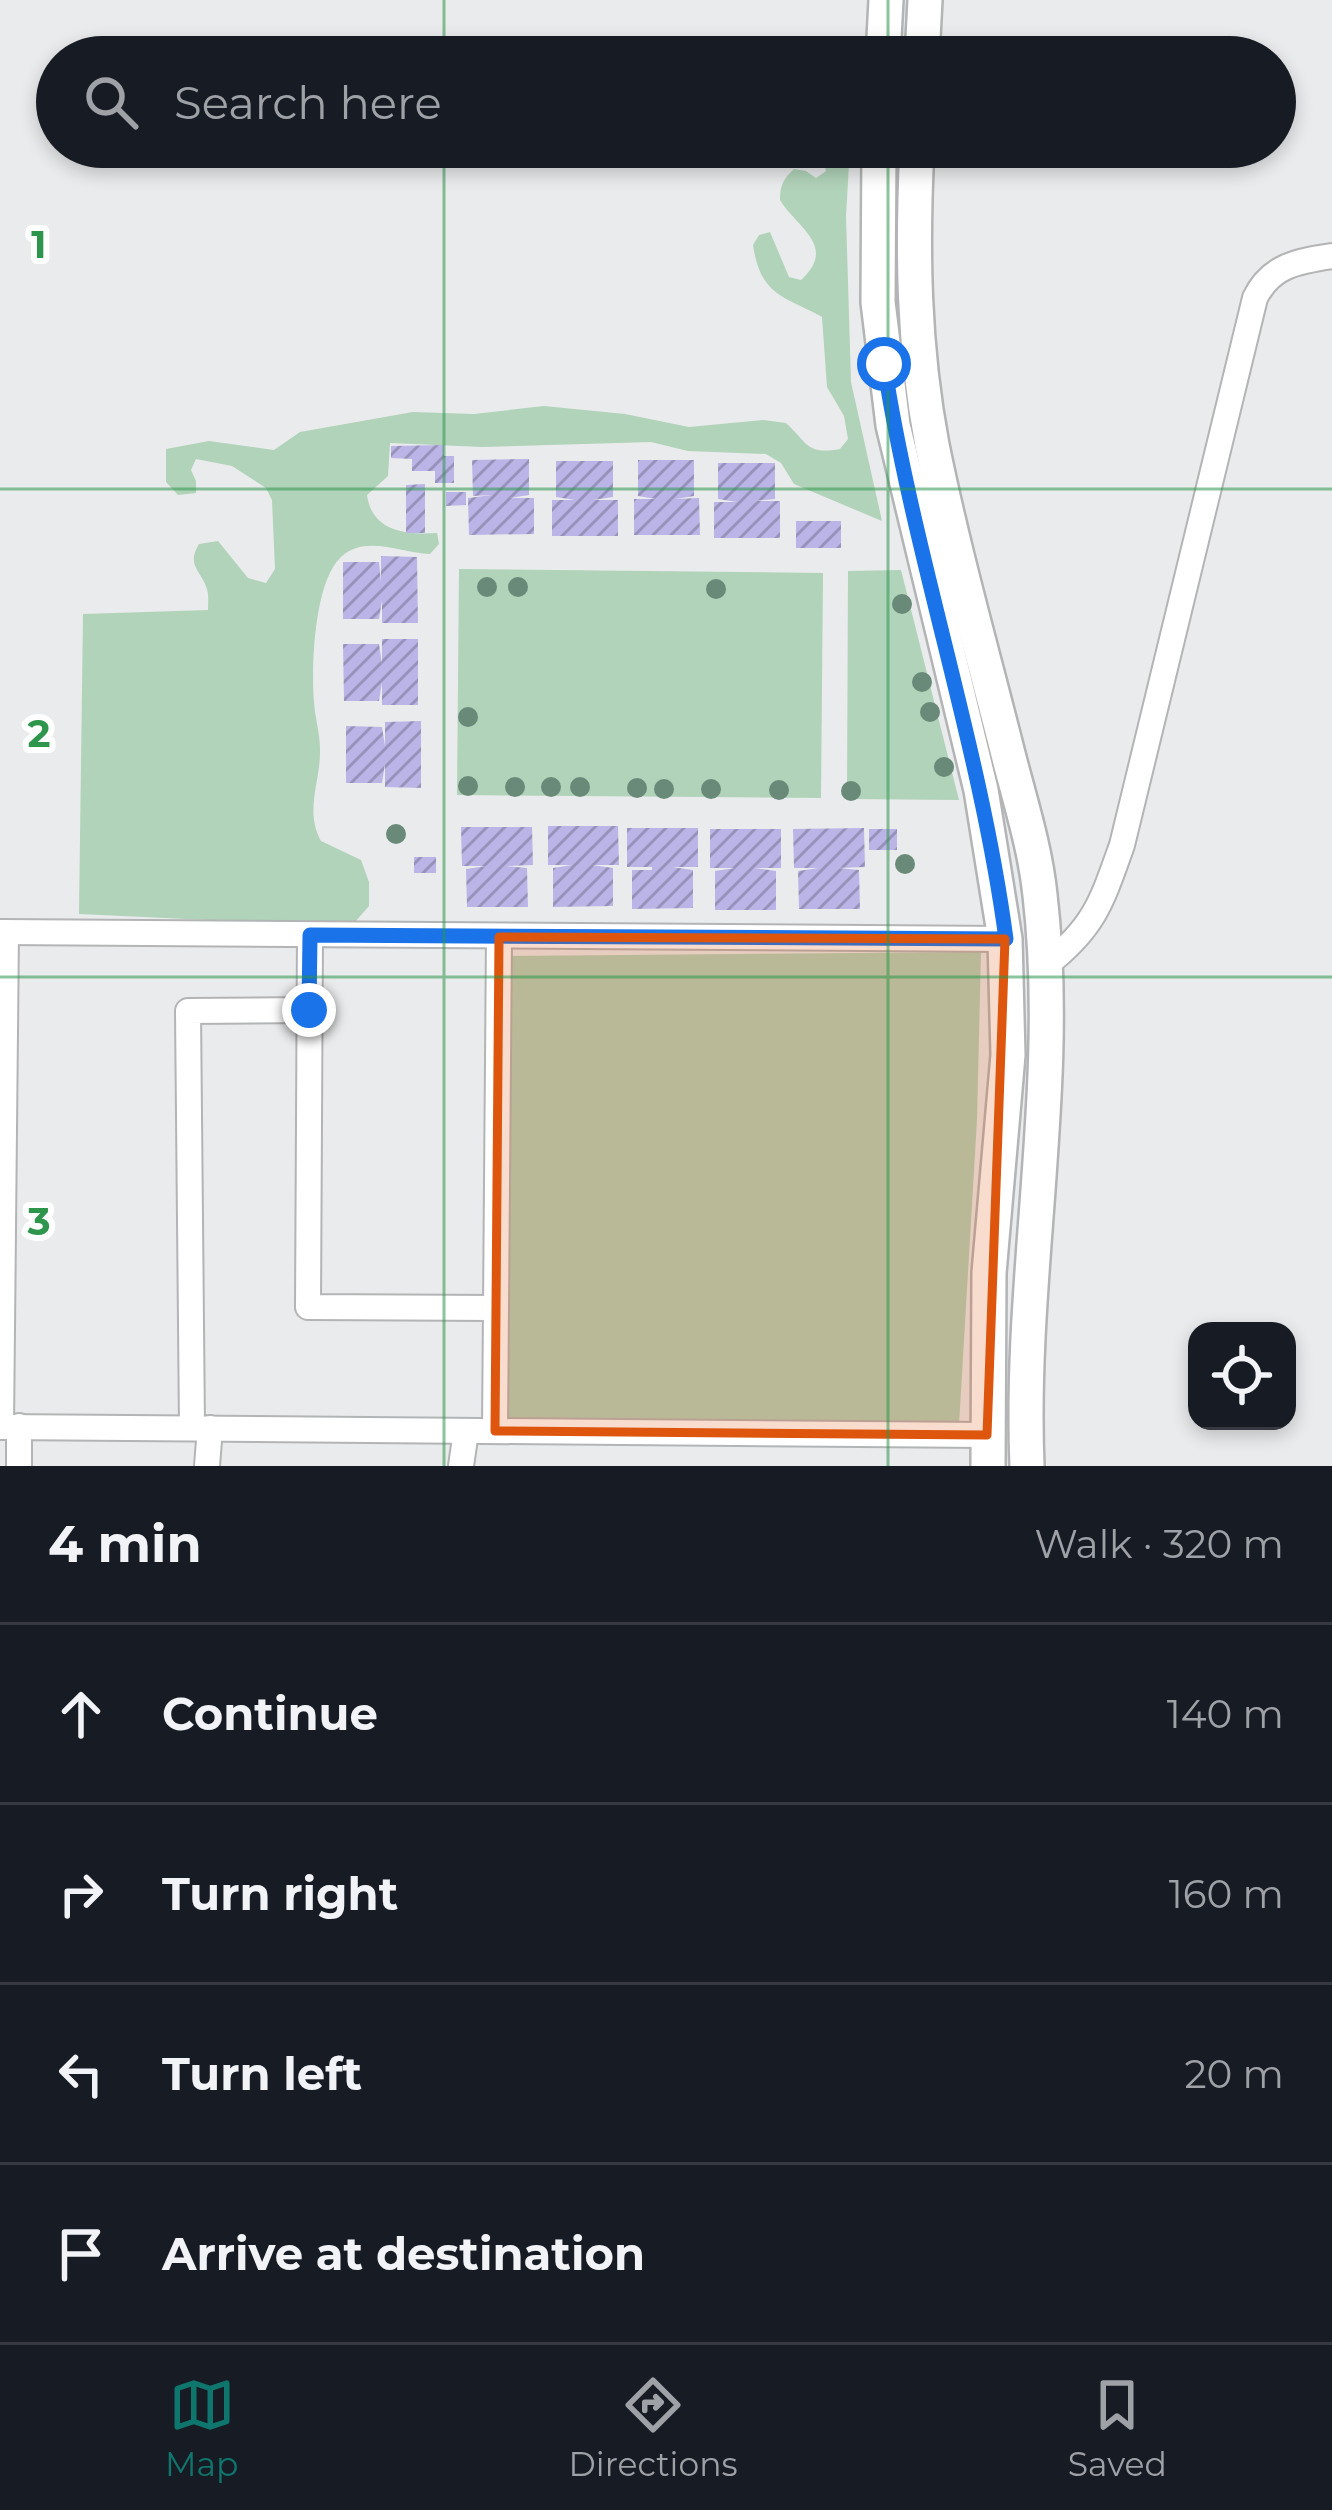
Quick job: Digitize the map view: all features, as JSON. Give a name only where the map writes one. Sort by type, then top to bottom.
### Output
[{"type":"street","points":[[884,36],[886,0]]},
{"type":"street","points":[[923,36],[925,0]]},
{"type":"street","points":[[879,168],[878,302],[887,384],[906,485],[992,840],[1006,939],[1007,1055],[989,1273],[987,1451]]},
{"type":"street","points":[[7,1427],[495,1431],[1026,1450],[1026,1346],[1046,1056],[1045,952],[1029,832],[928,424],[916,316],[917,168]]},
{"type":"street","points":[[19,1466],[7,1427],[3,932],[1006,939],[1045,952],[1076,942],[1090,922],[1122,845],[1255,298],[1267,279],[1286,266],[1332,256]]},
{"type":"street","points":[[310,935],[308,1307],[496,1308]]},
{"type":"street","points":[[495,1431],[499,937]]},
{"type":"street","points":[[207,1466],[201,1428],[188,1011],[309,1010]]},
{"type":"street","points":[[461,1466],[466,1431]]},
{"type":"highlighted area","points":[[499,937],[1005,939],[987,1435],[495,1431]]},
{"type":"green space","points":[[849,168],[851,382],[882,521],[794,484],[781,463],[766,454],[688,451],[651,442],[482,447],[390,443],[388,476],[367,495],[370,507],[383,524],[414,533],[437,533],[439,544],[430,554],[372,546],[341,557],[325,585],[313,668],[320,749],[313,807],[316,829],[321,841],[361,860],[369,882],[369,906],[355,922],[79,914],[83,614],[208,610],[207,589],[194,563],[199,544],[218,541],[248,578],[266,583],[275,569],[272,500],[266,488],[232,466],[196,459],[191,470],[196,493],[178,495],[166,482],[166,449],[209,441],[274,450],[300,432],[413,412],[474,414],[544,406],[625,414],[689,427],[763,420],[786,423],[814,449],[840,449],[848,439],[844,416],[827,387],[822,317],[768,285],[753,245],[759,235],[770,232],[789,277],[801,280],[816,257],[815,247],[780,195],[794,169],[816,178],[826,171]]},
{"type":"green space","points":[[459,569],[823,573],[821,798],[457,795]]},
{"type":"green space","points":[[901,570],[959,800],[847,799],[848,571]]},
{"type":"green space","points":[[981,952],[977,1120],[959,1425],[506,1421],[506,956]]},
{"type":"building","points":[[444,445],[444,456],[454,456],[454,483],[435,483],[435,471],[412,471],[412,459],[391,458],[391,446]]},
{"type":"building","points":[[529,459],[529,495],[510,498],[534,498],[534,534],[469,535],[468,498],[492,495],[473,496],[472,460]]},
{"type":"building","points":[[638,460],[694,460],[694,496],[675,499],[699,498],[700,535],[634,535],[634,499],[656,499],[638,496]]},
{"type":"building","points":[[556,461],[613,461],[613,497],[593,500],[618,500],[618,536],[552,536],[552,500],[575,500],[556,497]]},
{"type":"building","points":[[718,463],[775,463],[775,499],[755,501],[780,501],[780,538],[714,538],[714,502],[737,502],[718,499]]},
{"type":"building","points":[[425,484],[425,533],[406,533],[406,485]]},
{"type":"building","points":[[446,492],[466,492],[466,505],[446,506]]},
{"type":"building","points":[[796,521],[841,521],[841,548],[796,548]]},
{"type":"building","points":[[381,556],[417,557],[418,623],[382,623],[382,600],[379,619],[343,619],[343,562],[379,562],[381,582]]},
{"type":"building","points":[[382,639],[418,639],[418,705],[382,705],[382,682],[379,701],[344,701],[343,644],[379,644],[382,664]]},
{"type":"building","points":[[421,721],[421,788],[385,787],[385,764],[382,783],[346,783],[346,726],[382,727],[385,746],[385,722]]},
{"type":"building","points":[[548,826],[618,826],[619,865],[592,865],[613,868],[613,906],[553,907],[553,868],[572,865],[548,865]]},
{"type":"building","points":[[461,827],[532,827],[533,865],[506,866],[527,868],[528,907],[467,907],[466,869],[486,866],[462,866]]},
{"type":"building","points":[[627,828],[698,828],[698,867],[672,867],[693,870],[693,908],[632,909],[632,870],[652,867],[627,867]]},
{"type":"building","points":[[864,828],[865,867],[838,868],[859,870],[860,909],[799,909],[798,871],[819,868],[794,868],[793,829]]},
{"type":"building","points":[[710,829],[781,829],[781,868],[754,868],[776,871],[776,910],[715,910],[715,871],[735,868],[710,868]]},
{"type":"building","points":[[869,829],[897,829],[897,850],[869,850]]},
{"type":"building","points":[[414,857],[436,857],[436,873],[414,873]]},
{"type":"route","points":[[309,1010],[310,935],[1006,939],[992,840],[906,485],[884,364]]}]
